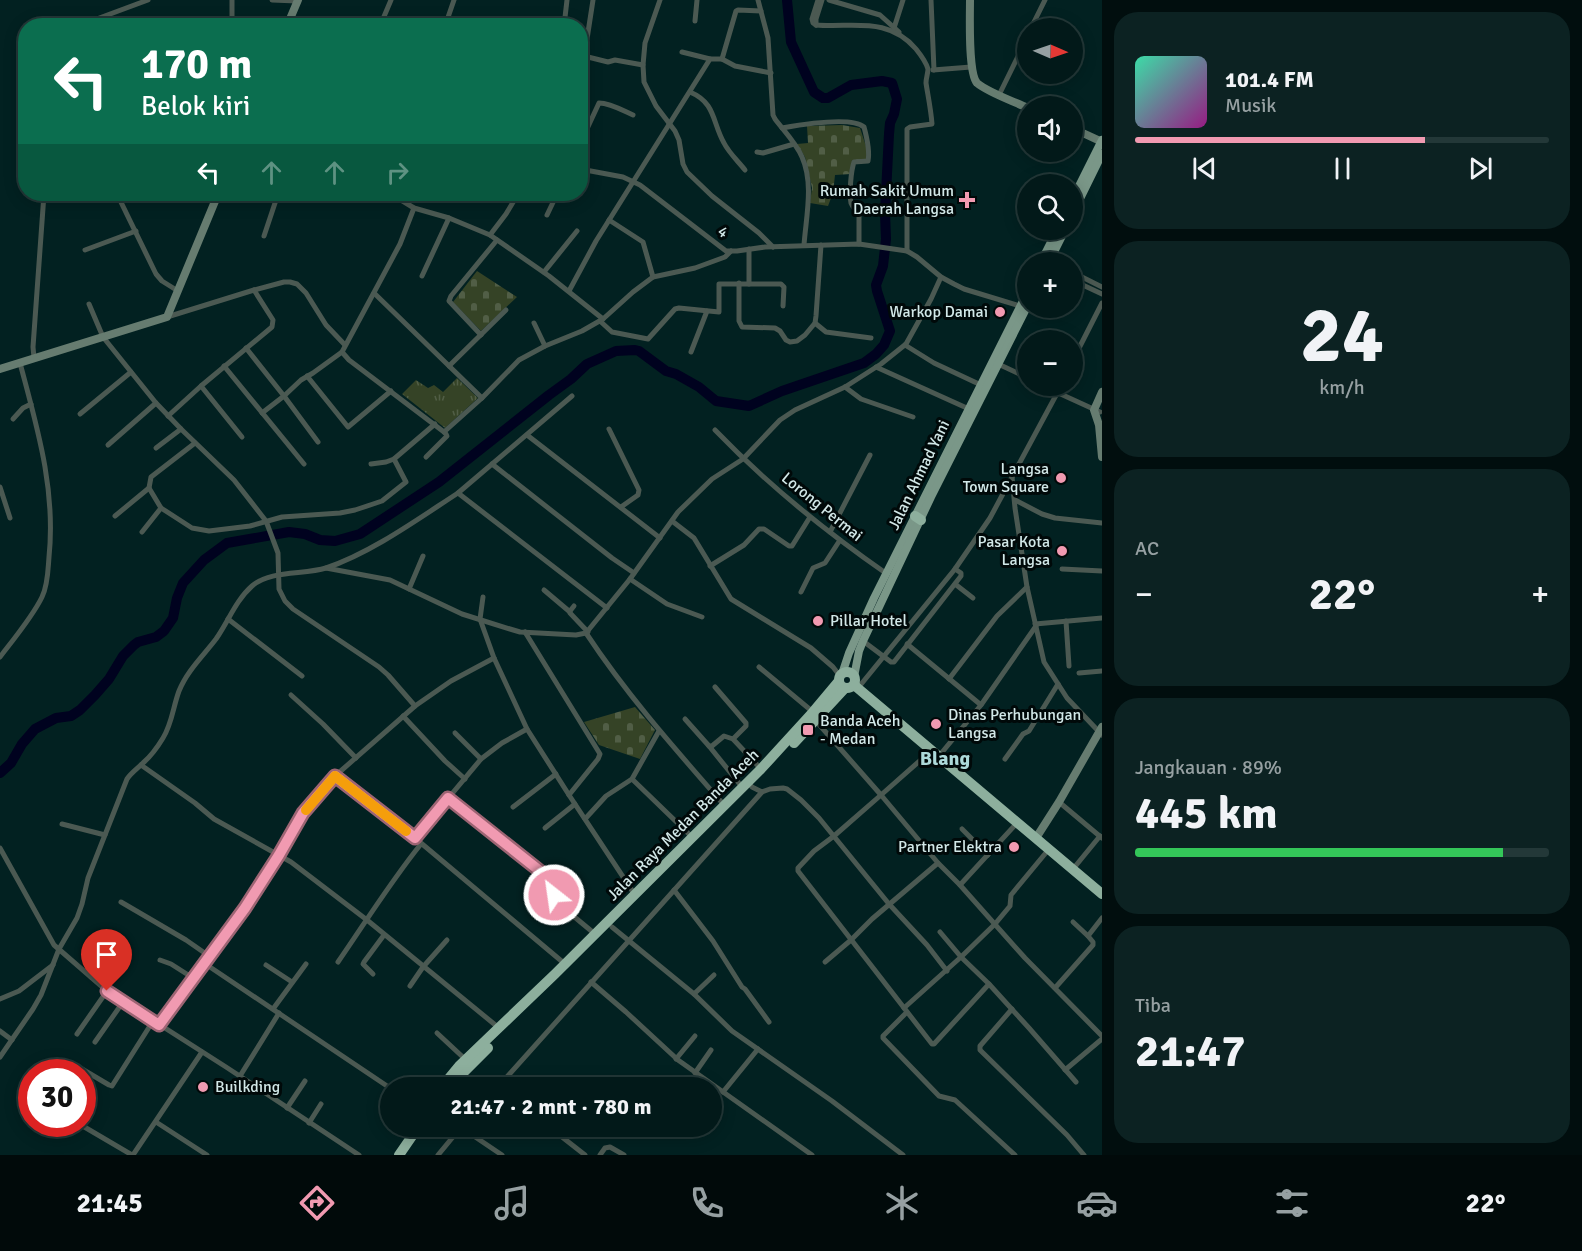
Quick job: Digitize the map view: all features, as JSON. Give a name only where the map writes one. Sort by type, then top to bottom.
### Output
[{"type":"highway","name":"Jalan Raya Medan Banda Aceh","points":[[451,1077],[499,1028],[612,927],[751,787],[848,681]]},
{"type":"highway","points":[[848,681],[1102,894]]},
{"type":"highway","name":"Jalan Raya Medan Banda Aceh","points":[[460,1077],[557,976],[564,964],[724,805],[751,787],[761,769],[815,716]]},
{"type":"highway","points":[[391,1155],[403,1137]]},
{"type":"highway","points":[[399,1155],[411,1137]]},
{"type":"main road","points":[[1083,178],[1102,141]]},
{"type":"main road","points":[[1083,193],[1102,154]]},
{"type":"main road","name":"Jalan Ahmad Yani","points":[[848,681],[849,653],[887,574],[918,518],[981,385],[1018,318]]},
{"type":"main road","name":"Jalan Raya Medan Banda Aceh","points":[[848,681],[863,641],[918,518],[995,363]]},
{"type":"street","points":[[99,18],[148,0]]},
{"type":"street","points":[[232,0],[232,18]]},
{"type":"street","points":[[272,0],[298,1],[291,18]]},
{"type":"street","points":[[383,18],[390,0]]},
{"type":"street","points":[[448,18],[454,0]]},
{"type":"street","points":[[565,18],[567,0]]},
{"type":"street","points":[[588,28],[593,0]]},
{"type":"street","points":[[660,0],[647,34],[643,65],[644,82],[656,106],[670,123],[679,140],[683,164],[687,172],[773,247]]},
{"type":"street","points":[[695,21],[697,0]]},
{"type":"street","points":[[758,0],[767,32],[774,120],[794,144],[804,161],[808,187],[804,246]]},
{"type":"street","points":[[820,0],[812,21],[816,25],[884,27],[912,45],[931,70]]},
{"type":"street","points":[[829,0],[884,17],[920,49],[931,70]]},
{"type":"street","points":[[894,28],[903,0]]},
{"type":"street","points":[[931,0],[931,70],[926,80],[932,125],[910,127],[907,132],[907,251],[941,277],[964,289],[1017,303]]},
{"type":"street","points":[[970,0],[971,67],[976,81],[1017,103]]},
{"type":"street","points":[[1036,18],[1045,0]]},
{"type":"street","points":[[722,59],[736,12],[738,10],[761,10]]},
{"type":"street","points":[[682,52],[710,59],[722,59],[735,66],[771,73]]},
{"type":"street","points":[[588,57],[608,62],[615,60],[643,65]]},
{"type":"street","points":[[999,95],[1017,58]]},
{"type":"street","points":[[569,291],[596,241],[710,59]]},
{"type":"street","points":[[931,70],[971,67]]},
{"type":"street","points":[[690,92],[702,98],[709,106],[723,142],[745,170]]},
{"type":"street","points":[[588,127],[599,103],[602,102],[633,115]]},
{"type":"street","points":[[782,128],[820,122],[859,123],[864,127],[869,160],[854,162],[851,176],[852,204],[859,216],[859,243]]},
{"type":"street","points":[[1083,133],[1102,141]]},
{"type":"street","points":[[757,152],[763,153],[794,144]]},
{"type":"street","name":"4","points":[[588,170],[633,181],[721,248],[731,251],[859,243],[907,251]]},
{"type":"street","points":[[34,358],[43,201]]},
{"type":"street","points":[[121,201],[156,274],[162,281],[178,291]]},
{"type":"street","points":[[167,317],[215,201]]},
{"type":"street","points":[[264,236],[276,201]]},
{"type":"street","points":[[403,201],[414,208],[449,218],[490,235],[569,291],[612,332],[648,339],[675,309],[720,312],[719,284],[783,285],[783,306]]},
{"type":"street","points":[[490,235],[514,201]]},
{"type":"street","points":[[547,215],[554,201]]},
{"type":"street","points":[[262,413],[301,380],[342,352],[400,244],[414,208]]},
{"type":"street","points":[[422,276],[449,218]]},
{"type":"street","points":[[609,220],[643,242],[653,277]]},
{"type":"street","points":[[85,250],[136,231]]},
{"type":"street","points":[[544,273],[577,231]]},
{"type":"street","points":[[480,335],[449,301],[497,240]]},
{"type":"street","points":[[739,283],[739,321],[742,327],[775,328],[786,340],[793,342],[800,339],[815,323],[821,245]]},
{"type":"street","points":[[749,249],[749,284]]},
{"type":"street","points":[[444,432],[519,360],[602,320],[653,277],[695,268],[725,257],[731,251]]},
{"type":"street","points":[[326,568],[384,579],[454,611],[510,629],[576,635],[587,632],[630,579],[678,512],[712,479],[743,459],[787,415],[845,387],[905,345],[941,277]]},
{"type":"street","points":[[1083,278],[1102,287]]},
{"type":"street","points":[[0,369],[284,282],[297,284],[306,293],[326,325],[345,345]]},
{"type":"street","points":[[1083,285],[1102,294]]},
{"type":"street","points":[[168,416],[224,366],[267,333],[273,320],[254,290]]},
{"type":"street","points":[[374,293],[482,398]]},
{"type":"street","points":[[1083,340],[1102,303]]},
{"type":"street","points":[[89,304],[103,337],[156,403],[234,480],[267,523],[278,553],[279,590],[285,601],[293,609],[379,667],[415,706]]},
{"type":"street","points":[[450,366],[506,310]]},
{"type":"street","points":[[691,352],[707,311]]},
{"type":"street","points":[[534,323],[545,346]]},
{"type":"street","points":[[815,323],[826,332],[872,338]]},
{"type":"street","points":[[905,345],[934,363],[981,385]]},
{"type":"street","points":[[246,348],[318,442]]},
{"type":"street","points":[[342,352],[349,360],[447,434],[426,457]]},
{"type":"street","points":[[0,657],[41,599],[49,562],[51,531],[48,481],[43,448],[20,363]]},
{"type":"street","points":[[995,363],[1017,373]]},
{"type":"street","points":[[224,366],[304,464]]},
{"type":"street","points":[[876,367],[969,410]]},
{"type":"street","points":[[80,414],[131,372]]},
{"type":"street","points":[[307,376],[348,427],[391,391]]},
{"type":"street","points":[[201,386],[242,437]]},
{"type":"street","points":[[845,387],[861,399],[913,417]]},
{"type":"street","points":[[1102,392],[1099,410],[1102,457]]},
{"type":"street","points":[[0,1057],[41,995],[59,949],[80,911],[88,878],[127,779],[153,753],[164,737],[179,690],[188,674],[216,639],[252,585],[262,579],[326,568],[391,536],[458,493],[573,396]]},
{"type":"street","points":[[672,522],[694,538],[731,599],[811,648],[848,681],[884,656],[955,569],[990,518],[1055,396]]},
{"type":"street","points":[[1066,396],[1099,410]]},
{"type":"street","points":[[108,445],[156,403]]},
{"type":"street","points":[[13,419],[22,408],[31,404]]},
{"type":"street","points":[[371,464],[394,459],[435,424]]},
{"type":"street","points":[[156,448],[181,429]]},
{"type":"street","points":[[609,429],[639,490],[638,495],[621,507]]},
{"type":"street","name":"Lorong Permai","points":[[715,430],[743,459],[810,517],[887,574]]},
{"type":"street","points":[[527,435],[660,538]]},
{"type":"street","points":[[115,516],[149,488],[151,477],[195,443]]},
{"type":"street","points":[[830,532],[870,455]]},
{"type":"street","points":[[149,488],[161,508],[183,523],[198,530],[232,529],[267,523],[282,517],[339,513],[382,501],[406,482],[394,459]]},
{"type":"street","points":[[492,464],[634,573]]},
{"type":"street","points":[[1012,477],[1027,587],[1044,662],[1067,698],[1101,731],[1036,838]]},
{"type":"street","points":[[0,487],[10,518]]},
{"type":"street","points":[[458,493],[607,608]]},
{"type":"street","points":[[1015,500],[1055,518],[1101,523]]},
{"type":"street","points":[[142,532],[161,508]]},
{"type":"street","points":[[710,566],[744,544],[759,529],[792,546],[810,517]]},
{"type":"street","points":[[801,592],[813,568],[825,564],[840,540]]},
{"type":"street","points":[[410,589],[423,556]]},
{"type":"street","points":[[863,641],[894,662],[962,575],[955,569]]},
{"type":"street","points":[[1062,569],[1102,571]]},
{"type":"street","points":[[630,579],[667,604],[702,617]]},
{"type":"street","points":[[955,584],[973,598]]},
{"type":"street","points":[[949,679],[998,616],[1027,587]]},
{"type":"street","points":[[544,590],[570,612],[587,632],[611,671],[659,731],[724,805]]},
{"type":"street","points":[[483,597],[480,619],[494,658],[527,729],[634,894]]},
{"type":"street","points":[[570,612],[574,606]]},
{"type":"street","points":[[989,984],[934,1044],[931,1043],[798,871],[798,868],[814,851],[935,753],[981,705],[1036,625],[1102,618]]},
{"type":"street","points":[[228,619],[303,676]]},
{"type":"street","points":[[1065,621],[1070,666]]},
{"type":"street","points":[[525,632],[600,754],[600,758],[569,795]]},
{"type":"street","points":[[907,644],[981,705]]},
{"type":"street","points":[[159,1025],[245,908],[303,813],[335,776],[415,706],[451,681],[494,658]]},
{"type":"street","points":[[759,667],[815,716],[938,863],[1102,1038],[1065,1070]]},
{"type":"street","points":[[1079,673],[1102,670]]},
{"type":"street","points":[[1005,759],[1023,734],[1029,731],[1058,684]]},
{"type":"street","points":[[715,687],[746,724],[733,739]]},
{"type":"street","points":[[291,695],[356,758]]},
{"type":"street","points":[[403,716],[465,779]]},
{"type":"street","points":[[685,719],[751,787],[787,789],[801,800],[819,818],[947,971]]},
{"type":"street","points":[[415,838],[481,759],[502,743],[527,729]]},
{"type":"street","points":[[585,819],[606,796],[632,779],[659,731]]},
{"type":"street","points":[[454,733],[481,759]]},
{"type":"street","points":[[709,746],[724,736],[733,739],[761,769]]},
{"type":"street","points":[[141,765],[214,819],[291,862],[367,920],[499,1028]]},
{"type":"street","points":[[513,807],[556,774]]},
{"type":"street","points":[[335,776],[415,838],[564,964]]},
{"type":"street","points":[[632,779],[693,837]]},
{"type":"street","points":[[507,1077],[674,890],[751,787]]},
{"type":"street","points":[[448,798],[545,875],[545,881],[554,891],[554,900],[595,934]]},
{"type":"street","points":[[1059,802],[1101,837],[1074,869]]},
{"type":"street","points":[[545,828],[574,804]]},
{"type":"street","points":[[960,885],[1017,823]]},
{"type":"street","points":[[62,824],[105,835]]},
{"type":"street","points":[[962,829],[988,855]]},
{"type":"street","points":[[338,962],[397,874],[421,844]]},
{"type":"street","points":[[0,848],[54,945],[107,991],[359,1155]]},
{"type":"street","points":[[1015,1155],[955,1100],[939,1096],[883,1039],[883,1035],[995,924],[1010,906],[1011,895],[1049,849]]},
{"type":"street","points":[[825,962],[938,863]]},
{"type":"street","points":[[674,890],[713,941],[742,987],[770,1022]]},
{"type":"street","points":[[121,902],[209,956]]},
{"type":"street","points":[[1089,936],[1102,918]]},
{"type":"street","points":[[1055,988],[1093,945],[1089,936],[1073,922]]},
{"type":"street","points":[[612,927],[694,994],[732,1031],[832,1101],[903,1155]]},
{"type":"street","points":[[940,932],[1076,1082]]},
{"type":"street","points":[[373,974],[363,964],[384,935]]},
{"type":"street","points":[[410,986],[447,940]]},
{"type":"street","points":[[91,977],[102,957],[101,949]]},
{"type":"street","points":[[160,960],[171,963],[193,978]]},
{"type":"street","points":[[204,963],[380,1081]]},
{"type":"street","points":[[0,999],[19,991],[55,964]]},
{"type":"street","points":[[273,1009],[306,964]]},
{"type":"street","points":[[266,965],[292,982]]},
{"type":"street","points":[[694,994],[714,975]]},
{"type":"street","points":[[591,982],[627,1012],[676,1059],[812,1155]]},
{"type":"street","points":[[77,1034],[107,991]]},
{"type":"street","points":[[95,1042],[123,1002]]},
{"type":"street","points":[[1012,1009],[980,1046],[980,1050],[1067,1135],[1084,1155]]},
{"type":"street","points":[[240,1076],[279,1013]]},
{"type":"street","points":[[96,1077],[112,1086],[153,1021]]},
{"type":"street","points":[[0,1031],[12,1040]]},
{"type":"street","points":[[437,1033],[466,1060]]},
{"type":"street","points":[[676,1059],[695,1036]]},
{"type":"street","points":[[723,1092],[758,1049]]},
{"type":"street","points":[[695,1073],[711,1050]]},
{"type":"street","points":[[96,1134],[132,1155],[202,1052]]},
{"type":"street","points":[[286,1108],[305,1081]]},
{"type":"street","points":[[309,1123],[321,1104]]},
{"type":"street","points":[[156,1122],[207,1155]]},
{"type":"street","points":[[438,1155],[453,1137]]},
{"type":"street","points":[[476,1137],[502,1155]]},
{"type":"street","points":[[562,1137],[585,1155]]},
{"type":"street","points":[[600,1155],[605,1148],[610,1147],[624,1155]]},
{"type":"green space","points":[[842,125],[860,128],[867,149],[868,161],[853,160],[851,174],[835,175],[833,193],[828,206],[810,203],[812,188],[805,157],[797,144],[808,143],[807,126]]},
{"type":"green space","points":[[477,271],[517,297],[481,331],[453,302]]},
{"type":"green space","points":[[457,378],[478,398],[445,428],[402,394],[416,380],[428,388],[434,385],[443,392]]},
{"type":"green space","points":[[635,707],[655,730],[640,759],[599,745],[584,722]]},
{"type":"waterway","points":[[0,773],[11,763],[22,744],[35,729],[56,718],[71,716],[80,710],[109,679],[123,656],[134,645],[156,637],[164,631],[173,618],[183,583],[204,560],[227,543],[289,532],[305,534],[320,540],[335,541],[360,534],[439,482],[587,364],[616,351],[639,351],[666,371],[699,387],[716,401],[749,406],[782,391],[864,363],[876,354],[884,345],[890,331],[876,285],[883,266],[889,134],[897,99],[892,83],[882,81],[851,85],[828,98],[823,98],[814,92],[791,42],[787,0]]},
{"type":"slow traffic","points":[[306,810],[335,776],[406,831]]},
{"type":"place","name":"Rumah Sakit Umum Daerah Langsa","points":[[967,200]]},
{"type":"place","name":"Warkop Damai","points":[[1000,312]]},
{"type":"place","name":"Langsa Town Square","points":[[1061,478]]},
{"type":"place","name":"Pasar Kota Langsa","points":[[1062,551]]},
{"type":"place","name":"Pillar Hotel","points":[[818,621]]},
{"type":"place","name":"Dinas Perhubungan Langsa","points":[[936,724]]},
{"type":"place","name":"Banda Aceh - Medan","points":[[808,730]]},
{"type":"place","name":"Partner Elektra","points":[[1014,847]]},
{"type":"place","name":"Builkding","points":[[203,1087]]},
{"type":"district","name":"Blang","points":[[945,758]]},
{"type":"route","points":[[107,991],[159,1025],[245,908],[303,813],[335,776],[415,838],[448,798],[545,875],[544,879],[554,891],[554,895]]}]
